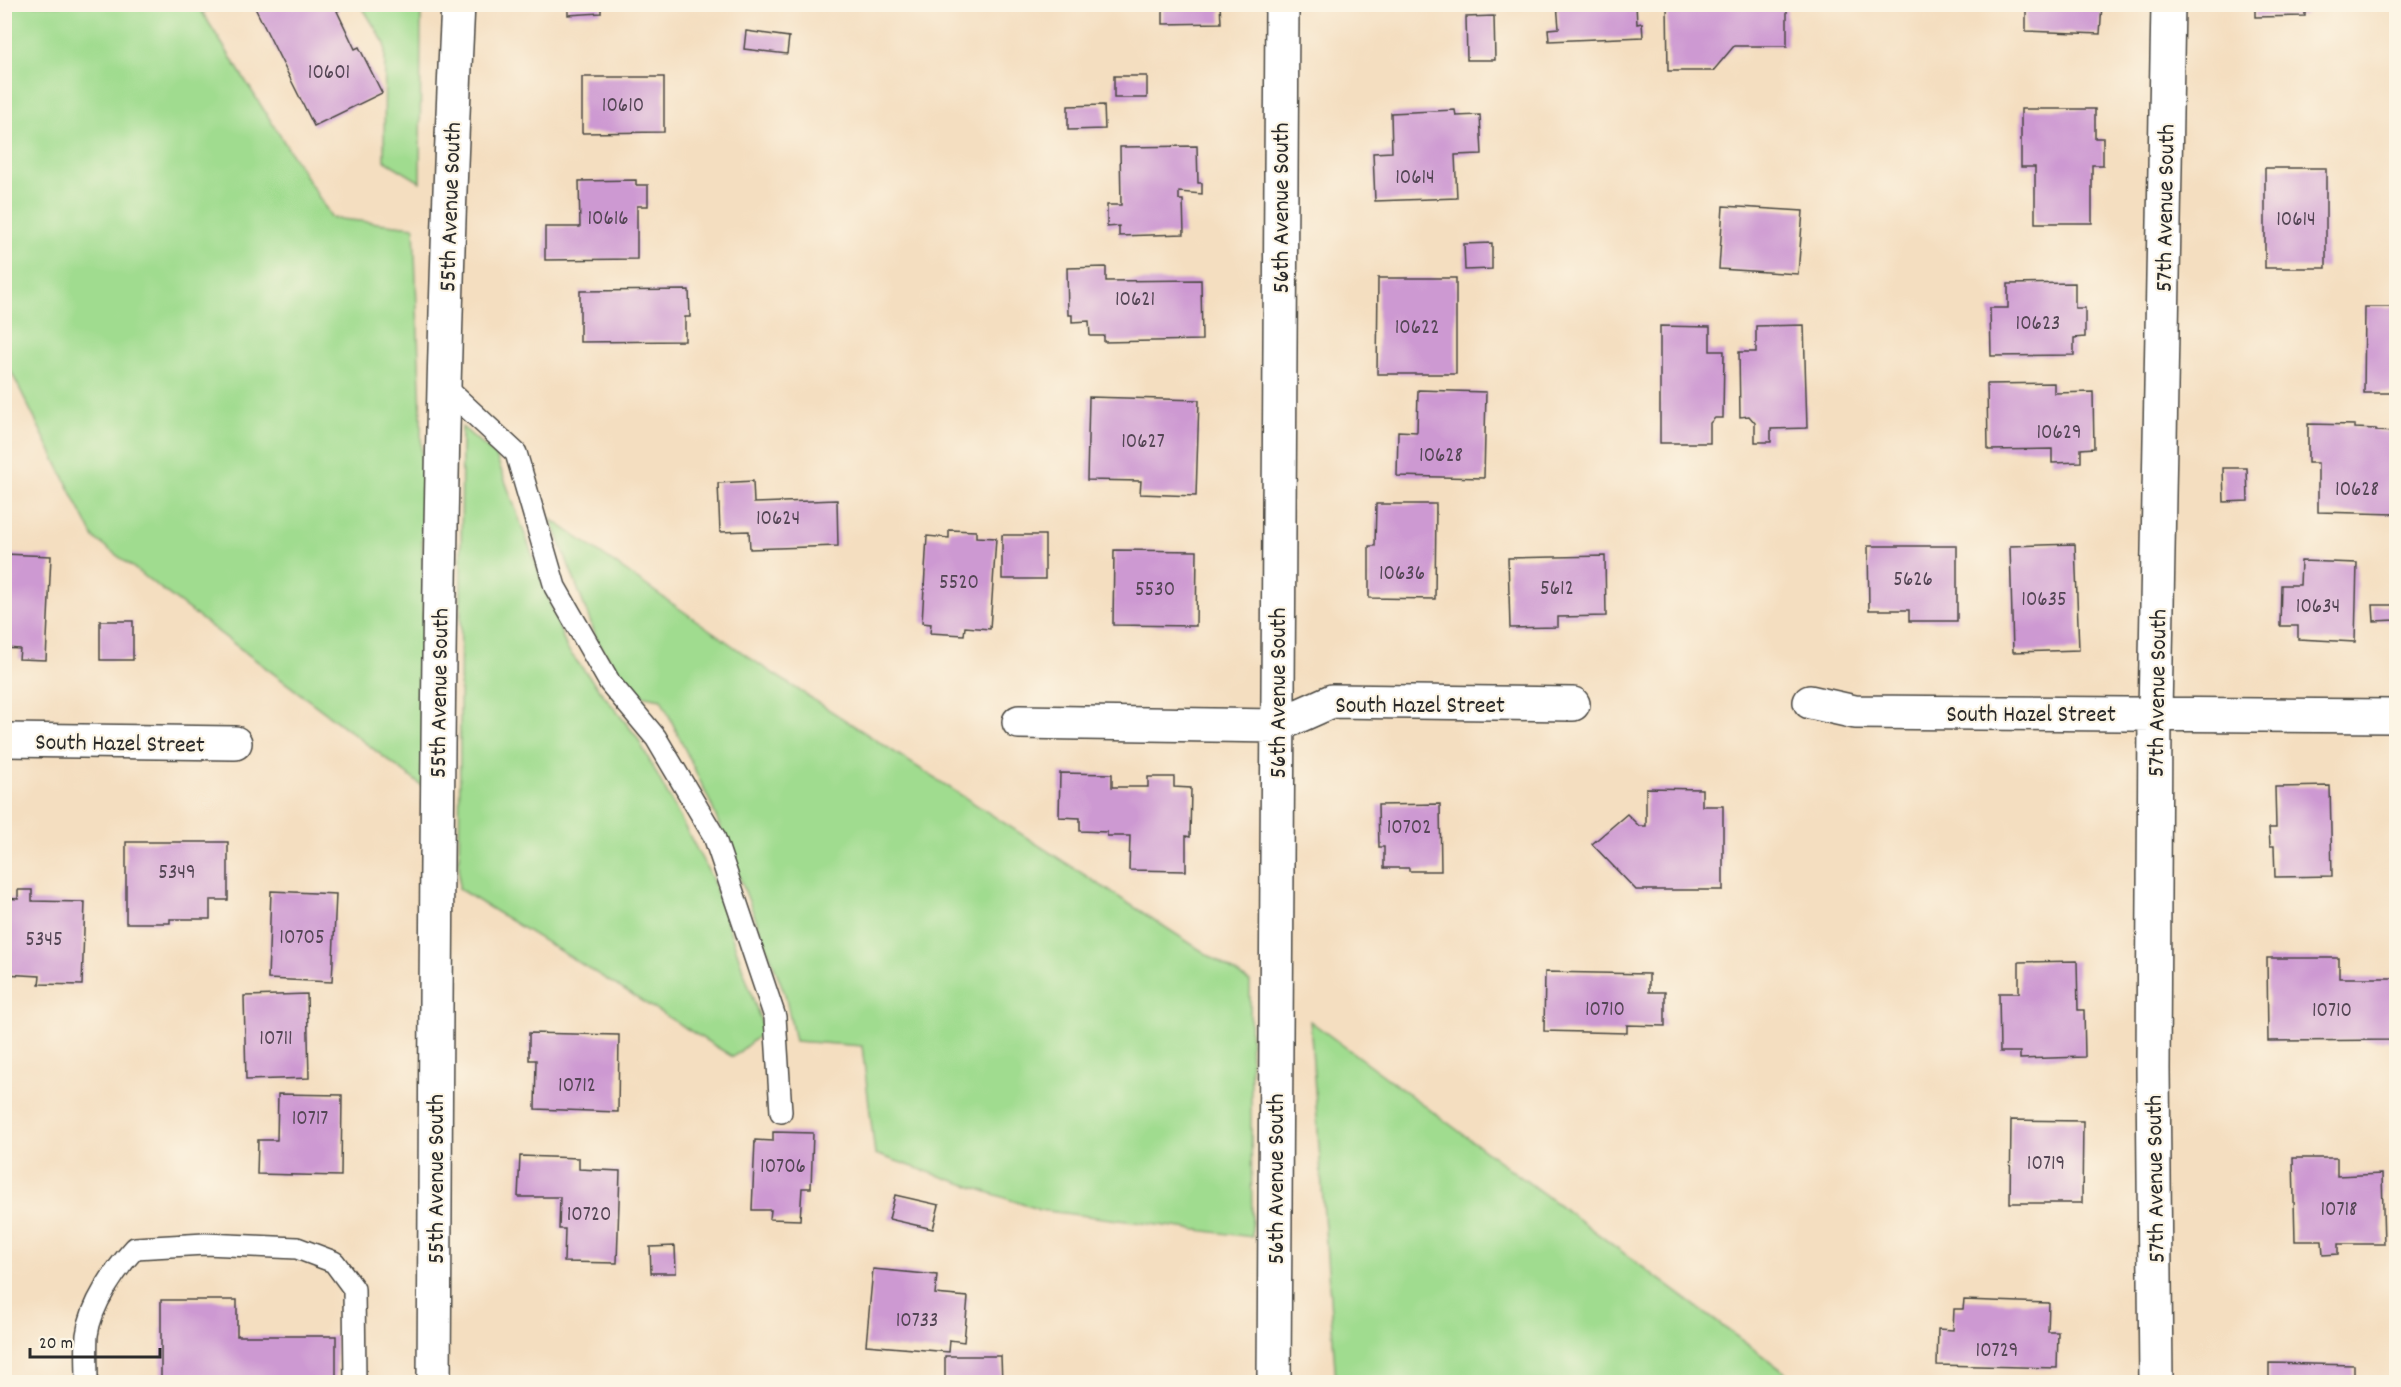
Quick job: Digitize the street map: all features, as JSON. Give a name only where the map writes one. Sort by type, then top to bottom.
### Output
[{"type":"street","name":"55th Avenue South","points":[[434,1383],[437,740],[443,385],[458,4]]},
{"type":"street","name":"56th Avenue South","points":[[1274,1383],[1276,726],[1282,4]]},
{"type":"street","name":"57th Avenue South","points":[[2156,1383],[2153,1069],[2155,714],[2168,4]]},
{"type":"street","name":"South Hazel Street","points":[[1019,722],[1276,726],[1332,701],[1573,704]]},
{"type":"street","name":"South Hazel Street","points":[[1810,702],[1856,712],[2397,716]]},
{"type":"street","name":"South Hazel Street","points":[[4,740],[235,743]]},
{"type":"lane","points":[[443,385],[516,453],[555,587],[610,683],[656,738],[714,837],[775,1017],[781,1112]]},
{"type":"lane","points":[[87,1383],[87,1333],[101,1295],[120,1265],[135,1248],[205,1244],[297,1248],[334,1262],[354,1289],[355,1383]]},
{"type":"green space","points":[[5,5],[219,5],[202,12],[332,218],[414,227],[421,414],[425,788],[94,538],[5,359]]},
{"type":"green space","points":[[361,5],[421,5],[420,182],[384,160],[385,44]]},
{"type":"green space","points":[[462,427],[496,456],[567,649],[637,737],[712,878],[764,1031],[733,1057],[459,889]]},
{"type":"green space","points":[[551,519],[766,669],[1250,982],[1252,1237],[1040,1210],[875,1154],[862,1046],[795,1041],[785,994],[711,804],[661,699],[635,694],[598,642]]},
{"type":"green space","points":[[1310,1021],[1798,1382],[1336,1382]]},
{"type":"building","points":[[256,4],[337,4],[339,10],[337,11],[355,49],[359,47],[382,93],[314,126],[254,6]]},
{"type":"building","points":[[568,4],[601,4],[601,13],[568,15]]},
{"type":"building","points":[[1163,4],[1220,4],[1221,23],[1163,24]]},
{"type":"building","points":[[1557,4],[1636,4],[1637,24],[1642,23],[1643,37],[1549,41],[1548,29],[1559,28]]},
{"type":"building","points":[[1667,4],[1787,4],[1787,46],[1734,46],[1713,71],[1668,71]]},
{"type":"building","points":[[1919,4],[1967,4],[1967,8],[1919,10]]},
{"type":"building","points":[[2026,4],[2102,4],[2100,34],[2026,31]]},
{"type":"building","points":[[2255,4],[2305,4],[2305,16],[2255,17]]},
{"type":"building","points":[[1494,16],[1495,60],[1467,60],[1466,17]]},
{"type":"building","points":[[746,31],[789,37],[787,54],[744,49]]},
{"type":"building","points":[[1114,76],[1147,76],[1147,98],[1114,98]]},
{"type":"building","points":[[582,77],[664,77],[664,132],[582,133]]},
{"type":"building","points":[[1104,105],[1105,129],[1068,130],[1068,106]]},
{"type":"building","points":[[2021,109],[2095,109],[2095,138],[2103,138],[2103,165],[2092,165],[2092,223],[2035,223],[2035,167],[2021,167]]},
{"type":"building","points":[[1455,110],[1456,116],[1480,115],[1482,154],[1455,155],[1457,198],[1375,201],[1373,153],[1392,152],[1391,113]]},
{"type":"building","points":[[1197,146],[1198,183],[1202,183],[1202,194],[1179,192],[1179,200],[1183,200],[1184,234],[1119,236],[1119,226],[1107,227],[1107,205],[1121,205],[1120,147]]},
{"type":"building","points":[[2265,168],[2326,168],[2326,268],[2265,268]]},
{"type":"building","points":[[636,180],[636,185],[648,185],[648,206],[637,206],[637,259],[545,260],[545,227],[580,227],[579,181]]},
{"type":"building","points":[[1723,206],[1803,211],[1798,274],[1719,269]]},
{"type":"building","points":[[1492,243],[1492,269],[1465,270],[1464,244]]},
{"type":"building","points":[[1106,267],[1106,281],[1201,280],[1202,340],[1104,342],[1104,336],[1090,336],[1089,321],[1072,322],[1072,315],[1068,315],[1067,268]]},
{"type":"building","points":[[1378,278],[1456,278],[1456,374],[1377,374]]},
{"type":"building","points":[[2075,283],[2075,308],[2085,308],[2085,337],[2074,338],[2074,355],[1991,356],[1990,308],[2008,308],[2008,284]]},
{"type":"building","points":[[689,290],[690,317],[685,317],[685,341],[580,342],[580,291]]},
{"type":"building","points":[[2365,307],[2396,307],[2396,393],[2364,393]]},
{"type":"building","points":[[1804,325],[1807,428],[1771,429],[1771,442],[1755,442],[1755,423],[1749,416],[1740,417],[1739,352],[1756,352],[1756,326]]},
{"type":"building","points":[[1660,326],[1710,327],[1710,351],[1724,351],[1723,418],[1715,418],[1710,423],[1710,443],[1660,443]]},
{"type":"building","points":[[2054,383],[2054,393],[2093,392],[2094,448],[2081,449],[2081,462],[2052,463],[2052,449],[1988,450],[1987,384]]},
{"type":"building","points":[[1418,390],[1486,392],[1484,478],[1397,476],[1398,431],[1417,432]]},
{"type":"building","points":[[1089,397],[1199,400],[1196,496],[1140,494],[1141,481],[1087,480]]},
{"type":"building","points":[[2308,424],[2355,425],[2355,428],[2396,432],[2396,514],[2318,512],[2318,463],[2308,463]]},
{"type":"building","points":[[2223,468],[2247,468],[2248,501],[2224,502]]},
{"type":"building","points":[[753,481],[754,503],[837,500],[838,546],[750,549],[749,531],[720,532],[718,483]]},
{"type":"building","points":[[1376,504],[1436,504],[1435,599],[1369,598],[1369,546],[1375,546]]},
{"type":"building","points":[[949,530],[976,531],[976,537],[996,538],[990,629],[965,627],[964,635],[930,633],[931,624],[922,623],[927,536],[949,538]]},
{"type":"building","points":[[1002,535],[1045,535],[1045,579],[1002,579]]},
{"type":"building","points":[[2075,544],[2079,650],[2013,652],[2010,546]]},
{"type":"building","points":[[1868,546],[1957,546],[1957,621],[1909,621],[1909,610],[1869,610]]},
{"type":"building","points":[[1114,550],[1197,551],[1196,626],[1113,625]]},
{"type":"building","points":[[4,554],[51,556],[46,660],[19,659],[20,649],[4,648]]},
{"type":"building","points":[[1605,556],[1606,616],[1558,617],[1558,627],[1510,628],[1508,558]]},
{"type":"building","points":[[2301,561],[2357,563],[2355,642],[2298,639],[2298,626],[2280,626],[2281,585],[2300,585]]},
{"type":"building","points":[[2373,605],[2396,605],[2396,620],[2374,621]]},
{"type":"building","points":[[100,621],[133,621],[133,660],[100,660]]},
{"type":"building","points":[[1060,773],[1112,774],[1112,787],[1148,787],[1148,777],[1174,777],[1174,787],[1191,788],[1190,837],[1186,836],[1186,871],[1129,870],[1130,836],[1107,836],[1107,832],[1080,831],[1080,818],[1059,817]]},
{"type":"building","points":[[2330,786],[2332,876],[2275,877],[2274,846],[2270,846],[2269,828],[2276,828],[2275,787]]},
{"type":"building","points":[[1646,788],[1702,789],[1702,806],[1723,806],[1723,890],[1636,890],[1592,844],[1627,814],[1639,826],[1646,826]]},
{"type":"building","points":[[1440,804],[1441,871],[1384,868],[1384,847],[1379,847],[1378,805]]},
{"type":"building","points":[[126,842],[228,842],[228,900],[210,900],[210,919],[170,919],[170,923],[126,923]]},
{"type":"building","points":[[18,890],[32,890],[32,901],[85,902],[82,985],[39,984],[40,976],[4,974],[4,898],[18,899]]},
{"type":"building","points":[[271,891],[336,894],[332,982],[268,979]]},
{"type":"building","points":[[2267,958],[2339,958],[2339,978],[2396,978],[2396,1040],[2268,1041]]},
{"type":"building","points":[[2077,961],[2078,1010],[2084,1010],[2085,1057],[2020,1059],[2020,1052],[2000,1052],[1999,993],[2019,993],[2019,962]]},
{"type":"building","points":[[1545,972],[1649,974],[1649,992],[1665,992],[1665,1026],[1627,1025],[1627,1033],[1544,1031]]},
{"type":"building","points":[[307,994],[309,1078],[246,1080],[244,996]]},
{"type":"building","points":[[529,1033],[619,1035],[618,1112],[535,1109],[536,1060],[529,1060]]},
{"type":"building","points":[[278,1094],[342,1095],[341,1176],[257,1174],[258,1140],[277,1140]]},
{"type":"building","points":[[2011,1120],[2083,1121],[2082,1203],[2010,1203]]},
{"type":"building","points":[[773,1132],[813,1133],[811,1188],[802,1188],[800,1220],[770,1219],[771,1210],[752,1210],[755,1140],[773,1141]]},
{"type":"building","points":[[520,1156],[579,1158],[579,1169],[620,1171],[617,1263],[564,1262],[565,1229],[559,1229],[560,1197],[518,1197]]},
{"type":"building","points":[[2293,1158],[2337,1158],[2337,1176],[2382,1174],[2384,1244],[2338,1244],[2338,1254],[2323,1255],[2322,1241],[2295,1241]]},
{"type":"building","points":[[895,1195],[939,1205],[933,1229],[889,1219]]},
{"type":"building","points":[[675,1246],[676,1273],[651,1273],[650,1247]]},
{"type":"building","points":[[873,1269],[937,1275],[935,1294],[968,1297],[964,1342],[950,1340],[949,1352],[866,1345]]},
{"type":"building","points":[[161,1300],[237,1300],[237,1336],[336,1336],[336,1382],[161,1382]]},
{"type":"building","points":[[1964,1300],[2049,1303],[2048,1332],[2058,1332],[2057,1368],[1937,1365],[1938,1329],[1953,1330],[1954,1309],[1963,1309]]},
{"type":"building","points":[[945,1356],[1001,1356],[1002,1382],[945,1382]]},
{"type":"building","points":[[2269,1363],[2354,1365],[2354,1382],[2269,1382]]}]
